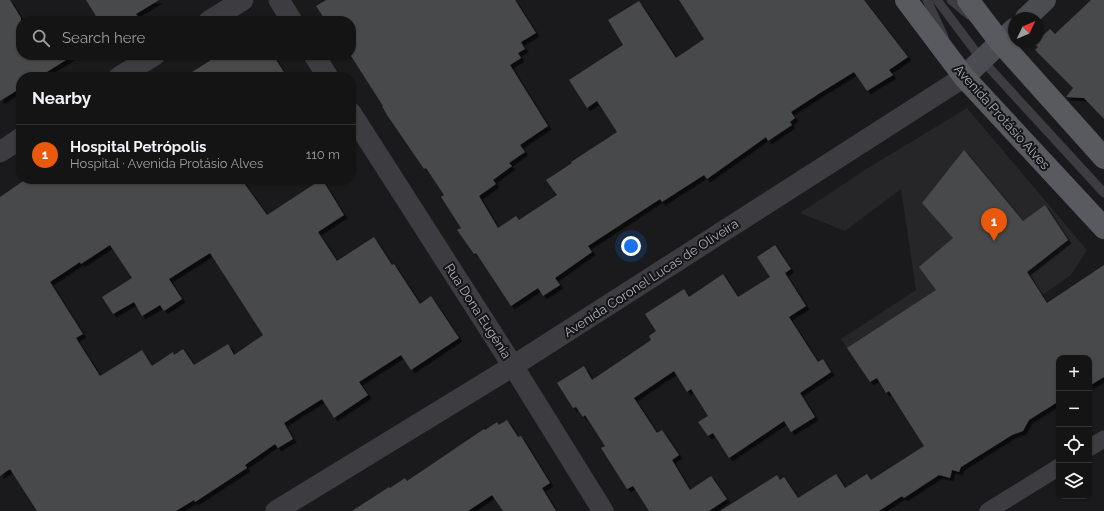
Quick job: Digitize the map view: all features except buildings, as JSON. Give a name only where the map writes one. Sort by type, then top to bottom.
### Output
[{"type":"main road","name":"Avenida Protásio Alves","points":[[906,0],[964,77],[1104,228]]},
{"type":"main road","points":[[968,0],[1007,36],[1104,158]]},
{"type":"main road","points":[[1032,12],[1045,0]]},
{"type":"main road","name":"Avenida Coronel Lucas de Oliveira","points":[[964,77],[1007,36]]},
{"type":"street","points":[[217,16],[243,0]]},
{"type":"street","points":[[279,0],[289,16]]},
{"type":"street","points":[[127,72],[147,60]]},
{"type":"street","points":[[317,60],[325,72]]},
{"type":"street","name":"Avenida Coronel Lucas de Oliveira","points":[[276,511],[513,366],[964,77]]},
{"type":"street","name":"Rua Dona Eugênia","points":[[356,121],[513,366],[603,511]]},
{"type":"street","points":[[0,152],[16,141]]},
{"type":"street","points":[[1092,446],[1104,439]]},
{"type":"street","points":[[988,511],[1056,469]]},
{"type":"lane","points":[[927,0],[964,77]]},
{"type":"lane","points":[[937,0],[982,60],[1104,193]]},
{"type":"lane","points":[[951,0],[1007,36]]},
{"type":"shaded area","points":[[967,108],[1087,250],[1071,275],[989,332],[870,382],[841,339],[916,290],[901,189],[845,231],[800,213],[868,168]]},
{"type":"place","name":"Hospital Petrópolis","points":[[994,241]]}]
